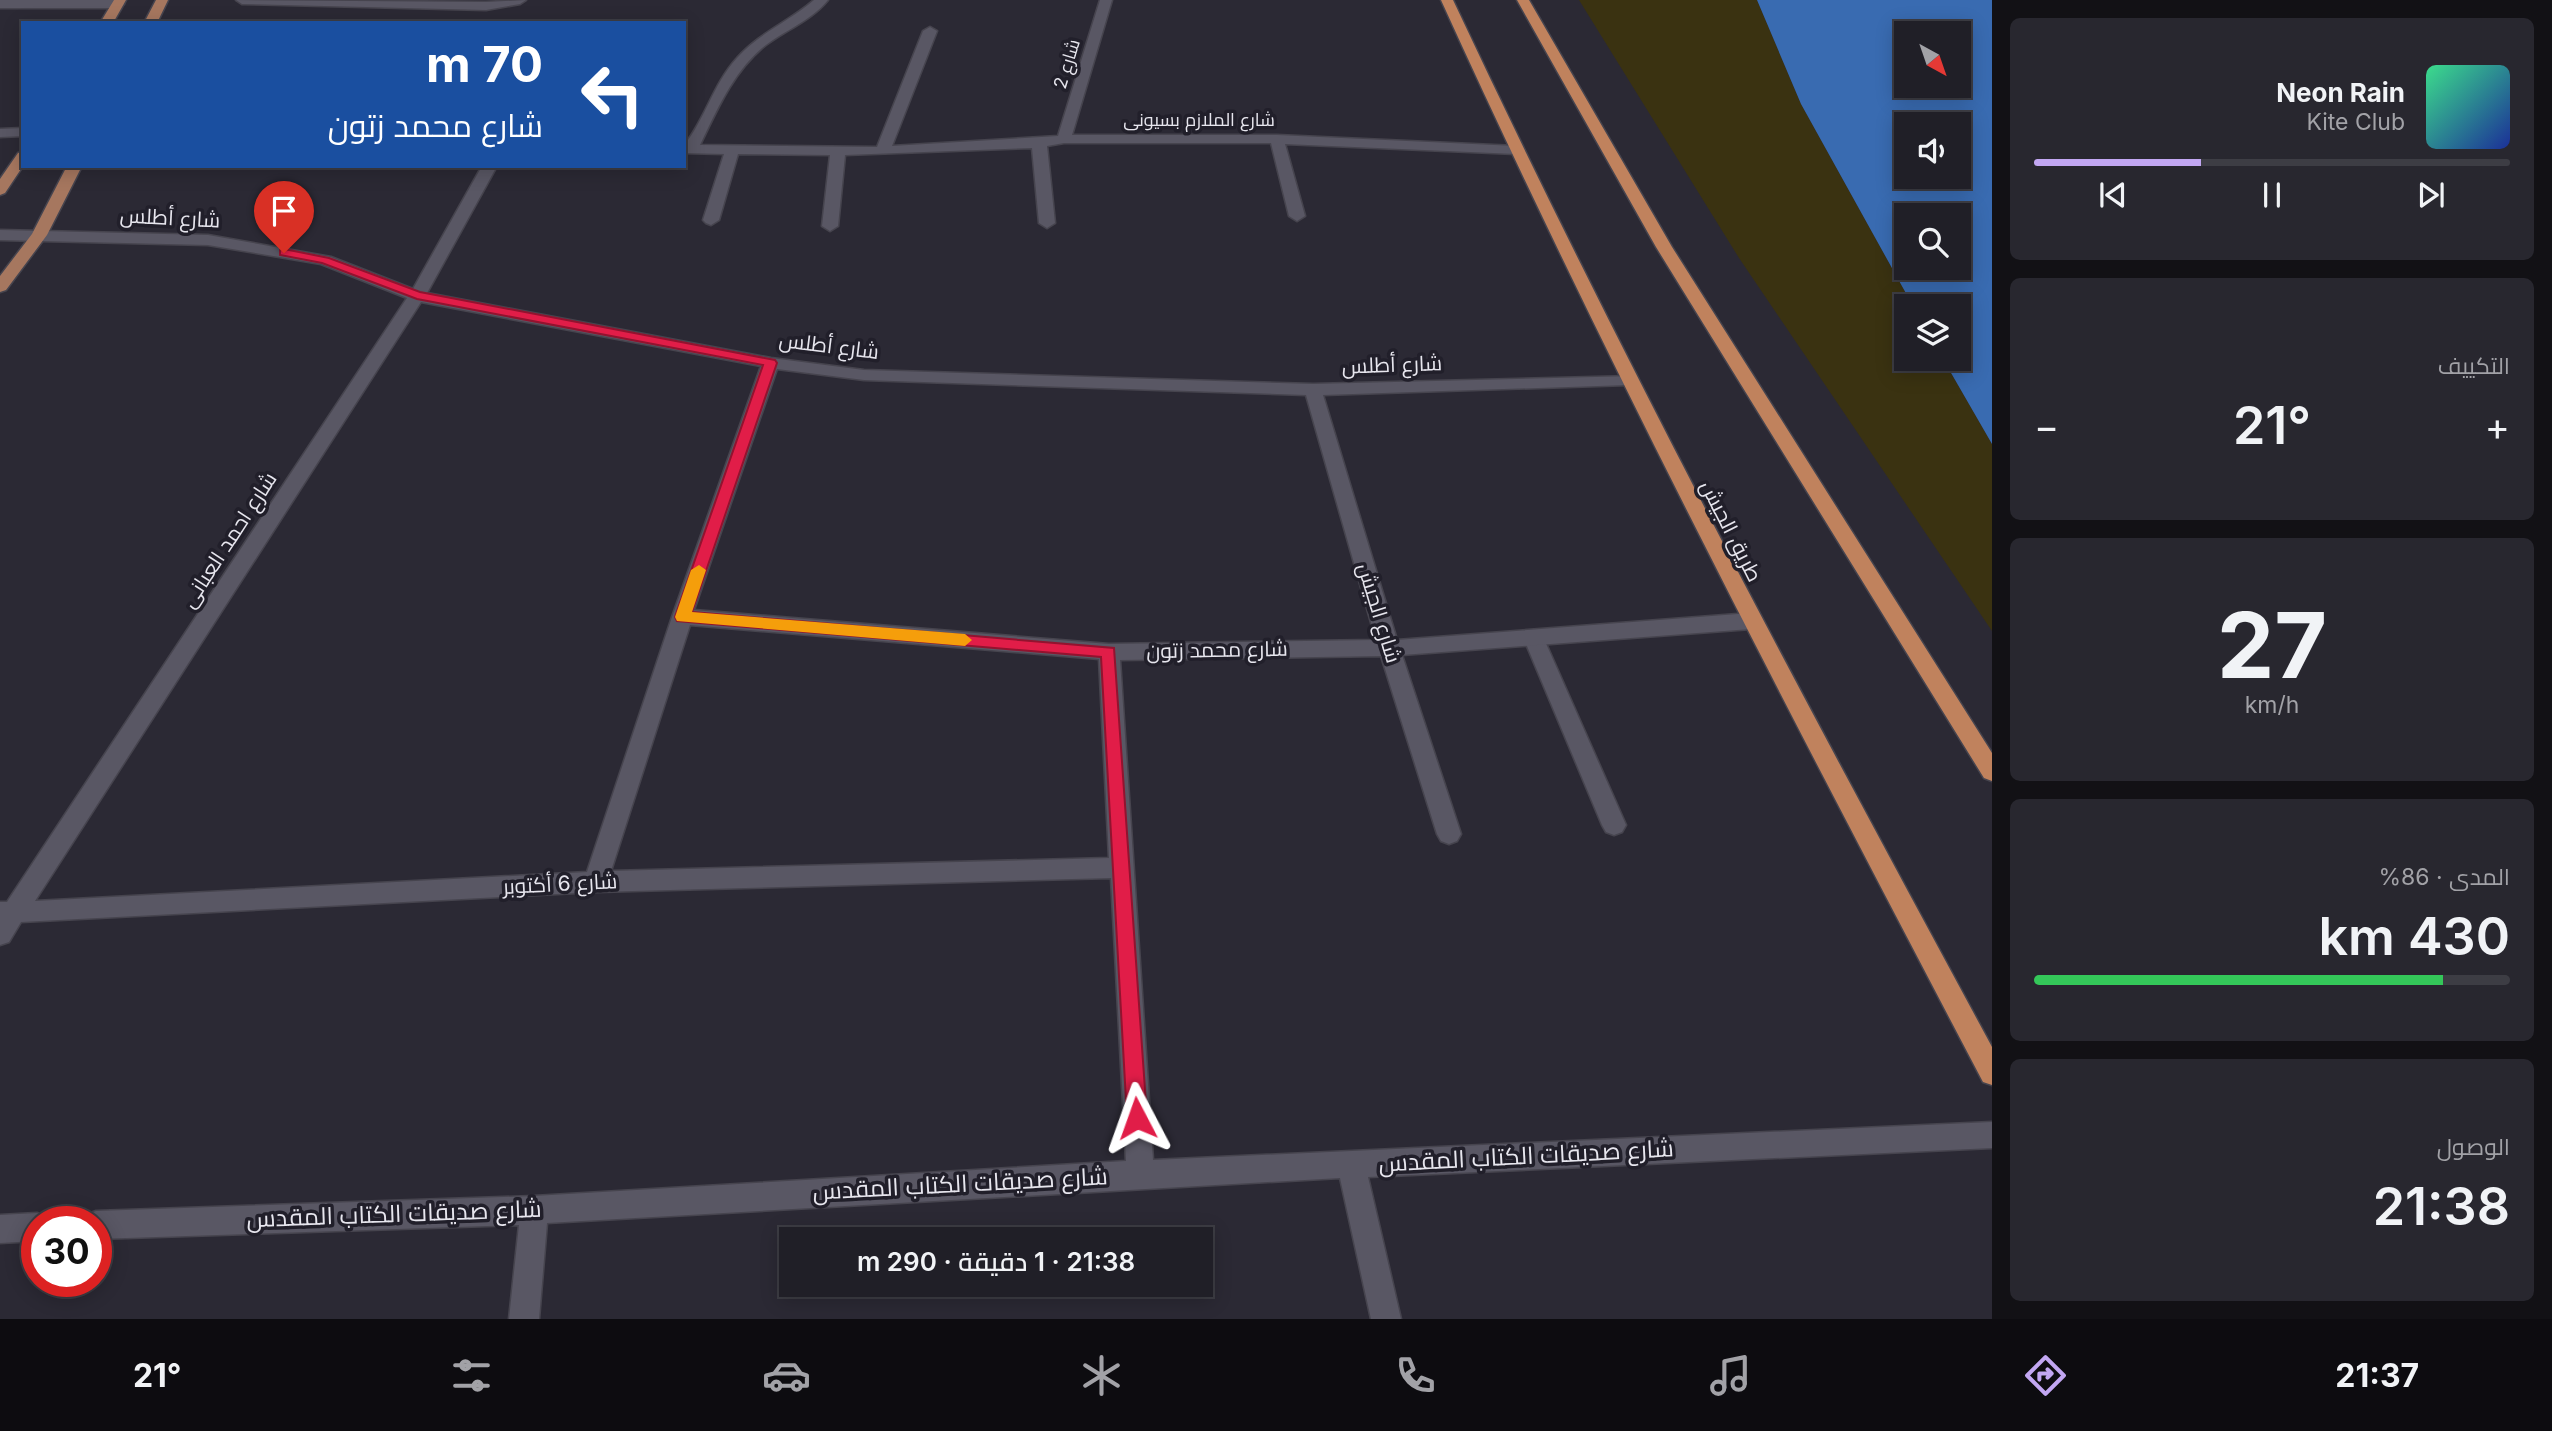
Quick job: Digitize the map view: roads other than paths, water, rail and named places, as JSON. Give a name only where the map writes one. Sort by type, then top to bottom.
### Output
[{"type":"highway","name":"طريق الجيش","points":[[1447,0],[1516,150],[1628,380],[1751,621],[1992,1073]]},
{"type":"highway","points":[[1523,0],[1664,247],[1992,772]]},
{"type":"main road","points":[[151,21],[162,0]]},
{"type":"main road","points":[[107,21],[119,2]]},
{"type":"main road","points":[[0,190],[21,159]]},
{"type":"main road","points":[[0,287],[38,235],[74,168]]},
{"type":"street","points":[[242,0],[486,6],[520,0]]},
{"type":"street","points":[[687,149],[742,60],[766,38],[813,9],[822,0]]},
{"type":"street","name":"شارع 2","points":[[1064,139],[1106,0]]},
{"type":"street","points":[[0,4],[119,2]]},
{"type":"street","points":[[883,151],[930,31]]},
{"type":"street","points":[[0,132],[21,132]]},
{"type":"street","name":"شارع الملازم بسيونى","points":[[687,149],[838,152],[1039,143],[1064,139],[1277,139],[1516,150]]},
{"type":"street","points":[[1277,139],[1297,216]]},
{"type":"street","points":[[1039,143],[1047,223]]},
{"type":"street","points":[[711,220],[732,151]]},
{"type":"street","points":[[830,226],[838,152]]},
{"type":"street","name":"شارع احمد العبانى","points":[[0,934],[6,913],[417,296],[489,168]]},
{"type":"street","name":"شارع أطلس","points":[[0,235],[208,240],[264,249],[325,260],[417,296],[771,363],[864,375],[1313,390],[1628,380]]},
{"type":"street","points":[[596,882],[682,617],[771,363]]},
{"type":"street","name":"شارع الجيش","points":[[1313,390],[1389,648],[1449,834]]},
{"type":"street","name":"شارع محمد زتون","points":[[682,617],[1108,652],[1389,648],[1751,621]]},
{"type":"street","points":[[1534,639],[1615,825]]},
{"type":"street","points":[[1108,652],[1140,1174]]},
{"type":"street","name":"شارع 6 أكتوبر","points":[[6,913],[596,882],[1121,868]]},
{"type":"street","name":"شارع صديقات الكتاب المقدس","points":[[112,1224],[534,1210],[1140,1174],[1992,1135]]},
{"type":"street","points":[[1351,1164],[1386,1319]]},
{"type":"street","points":[[524,1319],[534,1210]]},
{"type":"street","points":[[0,1228],[21,1227]]},
{"type":"water","points":[[1757,0],[1992,0],[1992,444],[1950,371],[1971,371],[1971,294],[1906,294],[1899,280],[1971,280],[1971,203],[1894,203],[1894,272],[1801,104]]}]
